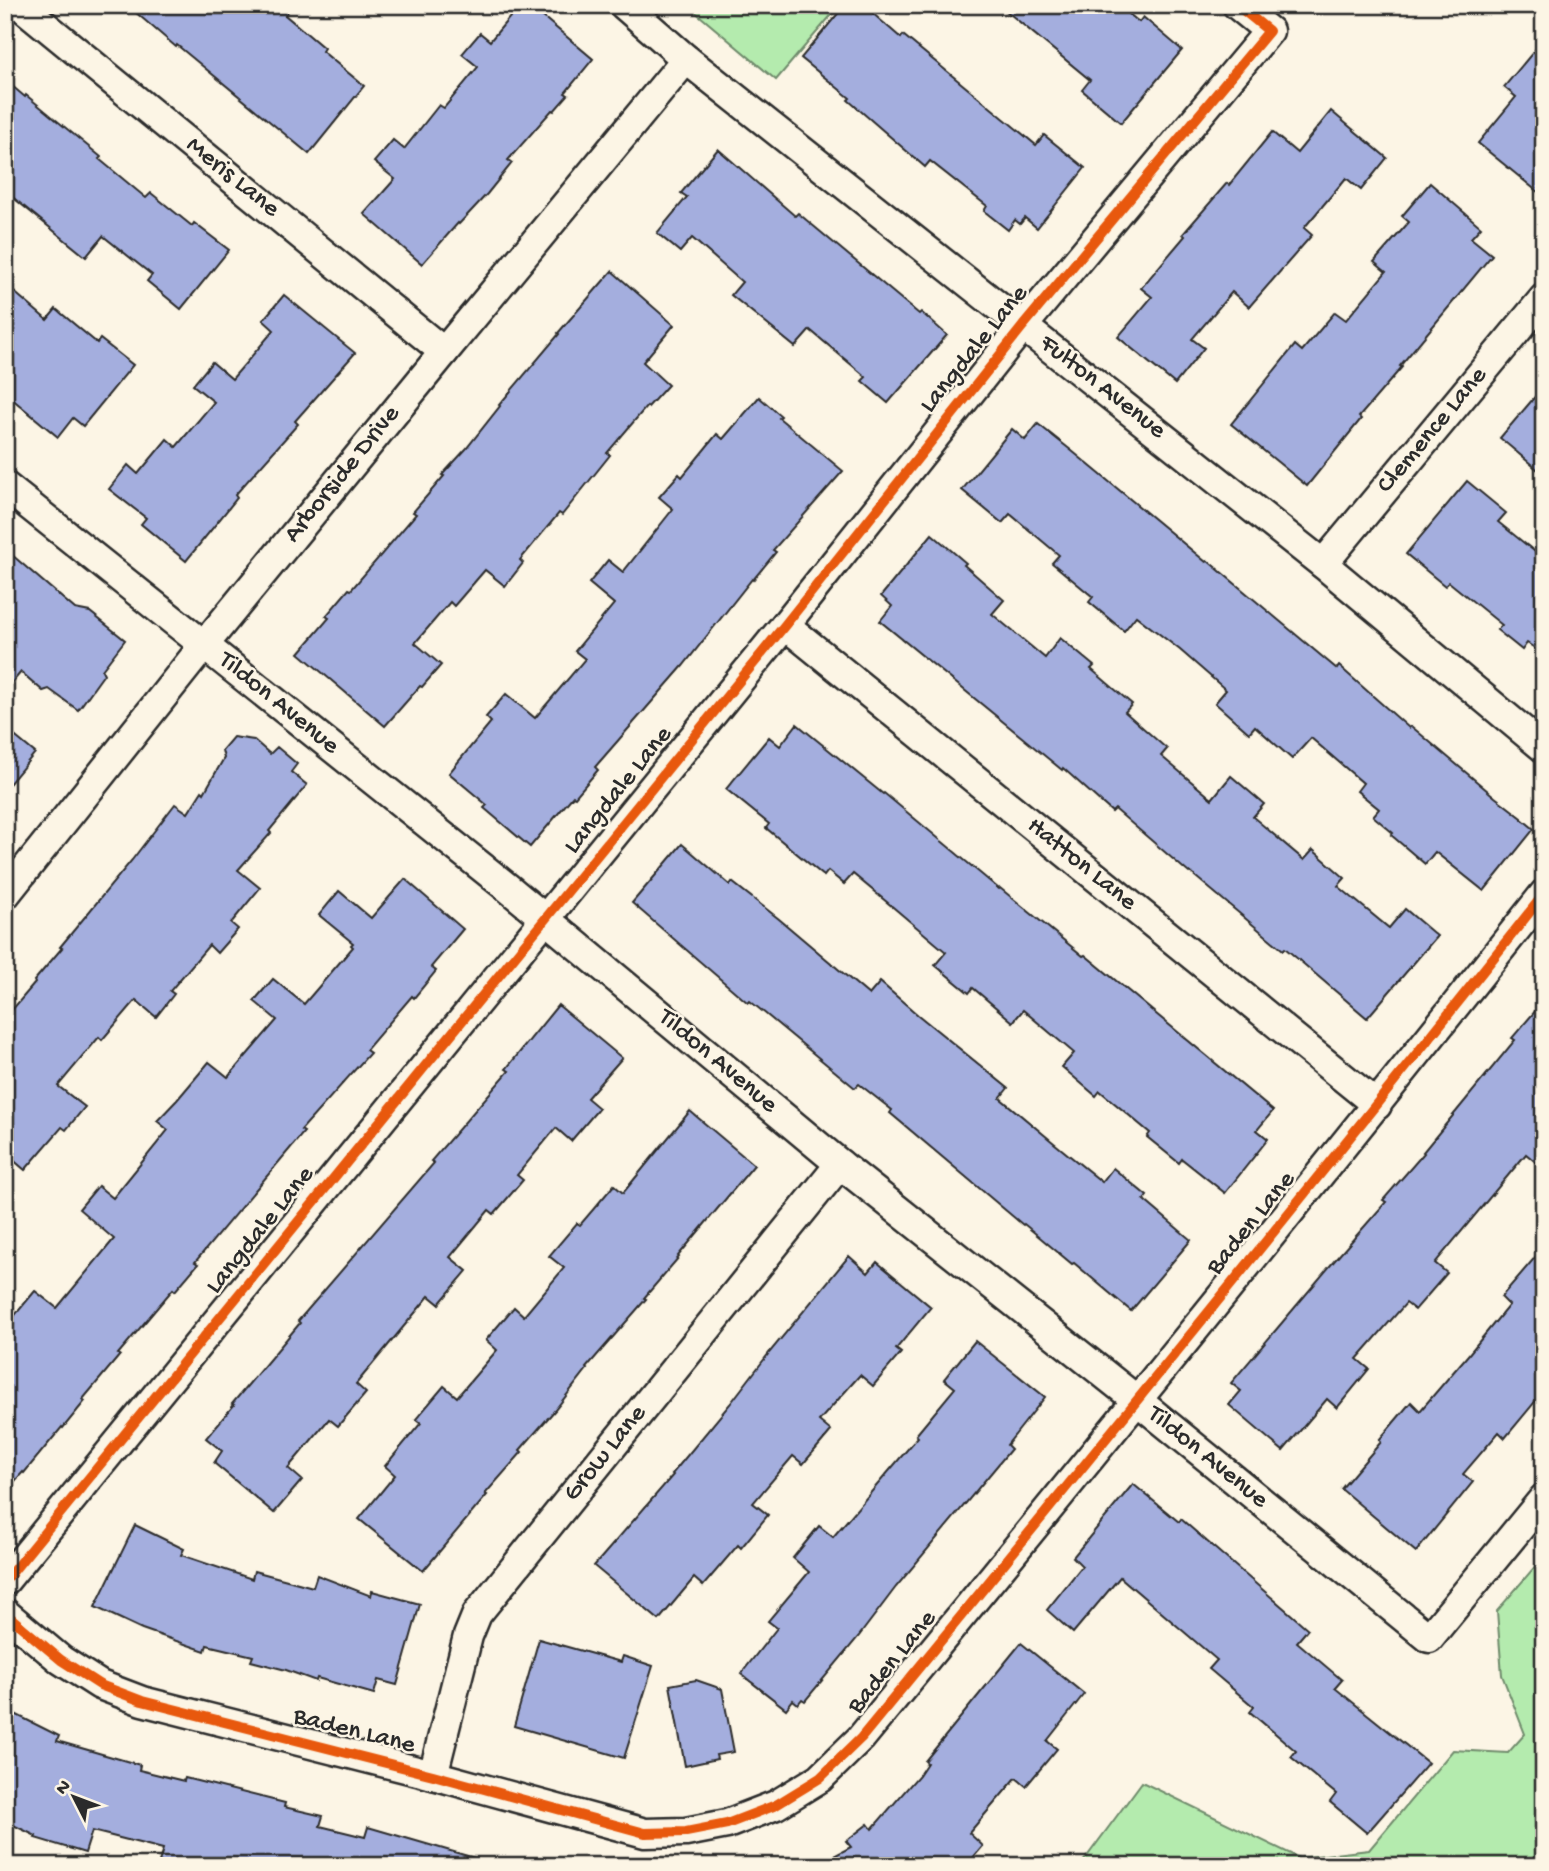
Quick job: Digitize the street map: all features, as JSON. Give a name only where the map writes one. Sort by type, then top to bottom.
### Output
[{"type":"street","name":"Meris Lane","points":[[20,5],[444,352]]},
{"type":"street","name":"Fulton Avenue","points":[[624,5],[687,59],[1322,564],[1544,748]]},
{"type":"street","name":"Langdale Lane","points":[[5,1581],[785,625],[1023,326],[1269,31],[1237,5]]},
{"type":"street","name":"Arborside Drive","points":[[5,895],[204,645],[687,59]]},
{"type":"street","name":"Clemence Lane","points":[[1322,564],[1544,298]]},
{"type":"street","name":"Tildon Avenue","points":[[5,486],[545,918],[840,1164],[1138,1401],[1429,1638],[1544,1499]]},
{"type":"street","name":"Hatton Lane","points":[[785,625],[1377,1105]]},
{"type":"street","name":"Baden Lane","points":[[5,1613],[61,1660],[100,1685],[142,1701],[433,1775],[645,1833],[687,1832],[727,1824],[776,1805],[820,1777],[861,1738],[1138,1401],[1544,894]]},
{"type":"street","name":"Grow Lane","points":[[433,1775],[468,1636],[477,1614],[840,1164]]},
{"type":"green space","points":[[687,5],[840,5],[776,80]]},
{"type":"green space","points":[[1544,1556],[1544,1866],[1080,1866],[1142,1782],[1299,1858],[1369,1850],[1453,1750],[1508,1753],[1525,1734],[1502,1675],[1497,1611]]},
{"type":"building","points":[[127,5],[293,5],[285,15],[364,86],[309,154]]},
{"type":"building","points":[[520,5],[529,5],[593,59],[565,93],[568,95],[508,160],[512,163],[487,194],[422,264],[364,214],[395,179],[374,162],[393,140],[404,149],[439,105],[444,108],[478,67],[462,54],[480,33],[490,41]]},
{"type":"building","points":[[845,5],[863,5],[1036,145],[1044,135],[1085,168],[1037,228],[1025,218],[1020,224],[1015,220],[1008,230],[984,211],[987,206],[930,161],[925,167],[848,100],[850,98],[801,58]]},
{"type":"building","points":[[999,5],[1118,5],[1139,22],[1143,17],[1182,50],[1121,123],[1082,90],[1090,80]]},
{"type":"building","points":[[1544,39],[1544,197],[1478,143],[1516,97],[1504,87]]},
{"type":"building","points":[[5,80],[101,157],[99,159],[146,198],[151,193],[192,226],[194,223],[229,250],[181,309],[147,281],[152,275],[103,236],[86,257],[5,191]]},
{"type":"building","points":[[1331,111],[1387,158],[1361,190],[1346,178],[1304,228],[1312,235],[1249,307],[1232,292],[1192,339],[1204,348],[1175,384],[1118,337],[1152,297],[1141,288],[1185,236],[1183,234],[1227,183],[1229,185],[1272,132],[1297,153]]},
{"type":"building","points":[[718,149],[795,216],[798,213],[947,335],[888,403],[862,381],[866,377],[810,330],[795,347],[731,295],[742,282],[692,238],[680,252],[657,233],[687,197],[681,193]]},
{"type":"building","points":[[1430,183],[1481,227],[1471,238],[1492,255],[1359,417],[1361,419],[1307,486],[1231,424],[1295,345],[1302,351],[1335,312],[1346,320],[1386,272],[1374,262],[1409,222],[1402,216]]},
{"type":"building","points":[[612,271],[674,325],[643,362],[668,385],[607,453],[610,455],[562,515],[559,513],[520,560],[523,563],[505,586],[485,570],[454,606],[450,602],[415,643],[441,665],[385,726],[299,653],[329,618],[326,616],[416,514],[413,512],[444,476],[442,475]]},
{"type":"building","points":[[5,284],[47,320],[56,309],[97,343],[100,339],[133,365],[83,426],[73,418],[58,437],[5,393]]},
{"type":"building","points":[[284,295],[355,353],[295,421],[298,424],[235,495],[237,498],[186,561],[141,524],[146,518],[109,489],[128,465],[138,474],[167,439],[176,447],[214,402],[193,385],[212,362],[232,379],[274,330],[263,320]]},
{"type":"building","points":[[1544,386],[1544,475],[1500,438]]},
{"type":"building","points":[[759,397],[781,416],[779,418],[843,471],[773,550],[776,552],[683,666],[595,767],[598,770],[530,847],[484,808],[487,805],[449,773],[491,722],[486,717],[506,694],[535,718],[585,659],[575,651],[614,604],[589,583],[608,560],[623,572],[673,509],[659,497],[679,474],[682,477],[717,434],[723,439]]},
{"type":"building","points":[[1038,424],[1337,669],[1339,666],[1409,728],[1411,726],[1534,829],[1484,891],[1435,852],[1425,864],[1391,835],[1393,833],[1373,816],[1379,809],[1357,791],[1363,783],[1311,738],[1292,759],[1255,726],[1249,733],[1215,703],[1226,690],[1180,650],[1136,616],[1124,631],[1089,602],[1093,597],[1052,563],[1059,555],[1010,514],[1002,523],[962,490],[1012,429],[1025,440]]},
{"type":"building","points":[[1467,481],[1506,513],[1498,522],[1544,559],[1544,654],[1527,643],[1522,650],[1497,630],[1502,625],[1449,582],[1445,586],[1406,554]]},
{"type":"building","points":[[932,534],[1004,600],[992,614],[1045,658],[1060,638],[1094,666],[1091,669],[1132,704],[1125,712],[1167,749],[1161,756],[1212,799],[1231,776],[1264,804],[1253,817],[1304,860],[1313,850],[1345,878],[1338,886],[1389,928],[1405,909],[1437,936],[1367,1018],[1115,809],[1112,812],[1063,768],[1062,770],[880,621],[892,606],[881,596]]},
{"type":"building","points":[[5,549],[75,609],[90,612],[125,640],[102,670],[104,674],[78,710],[49,689],[43,691],[21,672],[5,691]]},
{"type":"building","points":[[797,724],[999,889],[1085,955],[1273,1111],[1257,1130],[1268,1139],[1225,1193],[1182,1159],[1179,1163],[1147,1137],[1150,1133],[1100,1091],[1096,1096],[1062,1067],[1074,1053],[1023,1010],[1013,1022],[973,988],[969,993],[935,965],[946,952],[894,908],[853,874],[844,884],[828,871],[824,876],[766,828],[769,824],[726,789],[769,737],[780,746]]},
{"type":"building","points":[[5,728],[35,753],[5,789]]},
{"type":"building","points":[[233,737],[254,740],[270,754],[277,747],[297,764],[291,772],[307,785],[269,831],[271,833],[238,870],[260,888],[231,923],[238,929],[217,953],[209,945],[170,991],[174,994],[156,1017],[136,1000],[102,1040],[99,1037],[58,1086],[85,1107],[66,1130],[62,1127],[25,1170],[5,1153],[5,1018],[175,804],[188,813],[202,791],[204,793],[224,758],[222,750]]},
{"type":"building","points":[[682,844],[730,885],[732,882],[779,919],[869,995],[880,982],[1008,1088],[1000,1098],[1054,1143],[1102,1182],[1113,1168],[1147,1196],[1144,1200],[1191,1240],[1131,1311],[1023,1225],[890,1113],[892,1110],[859,1084],[855,1088],[750,1001],[748,1003],[632,903]]},
{"type":"building","points":[[405,879],[463,929],[431,967],[436,971],[366,1050],[370,1053],[301,1130],[304,1132],[195,1262],[198,1264],[118,1354],[120,1355],[63,1428],[5,1492],[5,1327],[35,1291],[57,1308],[114,1239],[79,1209],[98,1186],[113,1198],[168,1130],[157,1121],[209,1062],[228,1077],[277,1020],[254,1001],[273,979],[304,1004],[353,947],[353,943],[319,915],[339,891],[371,918]]},
{"type":"building","points":[[1544,1001],[1544,1169],[1526,1154],[1435,1263],[1447,1273],[1415,1310],[1406,1303],[1357,1359],[1369,1369],[1337,1408],[1327,1399],[1283,1451],[1229,1405],[1241,1391],[1231,1383],[1386,1202],[1383,1200],[1424,1153],[1515,1040],[1512,1038]]},
{"type":"building","points":[[558,1005],[622,1058],[587,1098],[599,1108],[571,1141],[556,1128],[517,1175],[523,1180],[494,1214],[489,1210],[450,1257],[467,1271],[439,1304],[429,1296],[356,1384],[366,1393],[338,1426],[329,1419],[288,1468],[302,1480],[274,1513],[214,1463],[222,1451],[206,1438],[300,1323],[298,1321],[509,1071],[506,1069]]},
{"type":"building","points":[[690,1111],[754,1165],[423,1571],[359,1519],[395,1475],[385,1466],[421,1423],[416,1419],[444,1386],[457,1397],[497,1350],[486,1340],[514,1307],[524,1316],[564,1268],[549,1256],[577,1223],[580,1225],[614,1185],[623,1193]]},
{"type":"building","points":[[1544,1247],[1544,1391],[1505,1438],[1499,1432],[1463,1474],[1473,1482],[1416,1552],[1341,1489],[1411,1402],[1420,1411],[1468,1355],[1509,1305],[1501,1297]]},
{"type":"building","points":[[849,1256],[868,1273],[877,1262],[931,1307],[896,1349],[901,1353],[873,1386],[860,1375],[819,1421],[831,1431],[803,1464],[793,1456],[753,1503],[768,1515],[741,1548],[738,1545],[703,1586],[694,1578],[659,1620],[594,1566],[673,1475]]},
{"type":"building","points":[[975,1341],[1045,1397],[1007,1445],[1011,1449],[896,1587],[859,1636],[805,1701],[802,1699],[798,1704],[793,1700],[786,1709],[741,1674],[777,1628],[768,1621],[809,1572],[793,1558],[819,1526],[833,1537],[918,1437],[916,1435],[955,1388],[944,1379]]},
{"type":"building","points":[[1133,1484],[1179,1522],[1181,1519],[1308,1629],[1297,1642],[1342,1680],[1335,1688],[1428,1763],[1367,1833],[1330,1802],[1336,1794],[1291,1757],[1296,1751],[1250,1712],[1254,1707],[1209,1669],[1217,1660],[1120,1577],[1073,1633],[1047,1610],[1082,1566],[1073,1557]]},
{"type":"building","points":[[135,1525],[184,1549],[181,1555],[252,1579],[254,1571],[313,1587],[317,1575],[371,1596],[372,1591],[420,1604],[397,1685],[378,1680],[374,1694],[317,1678],[316,1681],[251,1661],[253,1656],[207,1645],[205,1651],[142,1629],[95,1607]]},
{"type":"building","points":[[539,1639],[621,1662],[623,1656],[653,1666],[624,1758],[514,1726]]},
{"type":"building","points":[[1021,1643],[1084,1694],[1047,1741],[1057,1749],[1026,1786],[1016,1778],[969,1833],[983,1846],[966,1866],[815,1866],[851,1847],[846,1841],[868,1824],[872,1829],[919,1775],[927,1763],[925,1761]]},
{"type":"building","points":[[696,1680],[722,1689],[734,1752],[685,1766],[670,1685]]},
{"type":"building","points":[[5,1709],[59,1736],[57,1741],[140,1765],[139,1770],[184,1781],[185,1778],[285,1803],[284,1807],[323,1816],[320,1826],[365,1837],[368,1827],[478,1859],[477,1866],[174,1866],[159,1862],[163,1849],[92,1831],[85,1853],[35,1838],[36,1836],[5,1821]]},
{"type":"cycle path","points":[[5,1581],[785,625],[1023,326],[1269,31],[1237,5]]},
{"type":"cycle path","points":[[5,1613],[61,1660],[100,1685],[142,1701],[433,1775],[645,1833],[686,1832],[727,1824],[776,1805],[820,1778],[861,1738],[1204,1318],[1544,894]]}]
